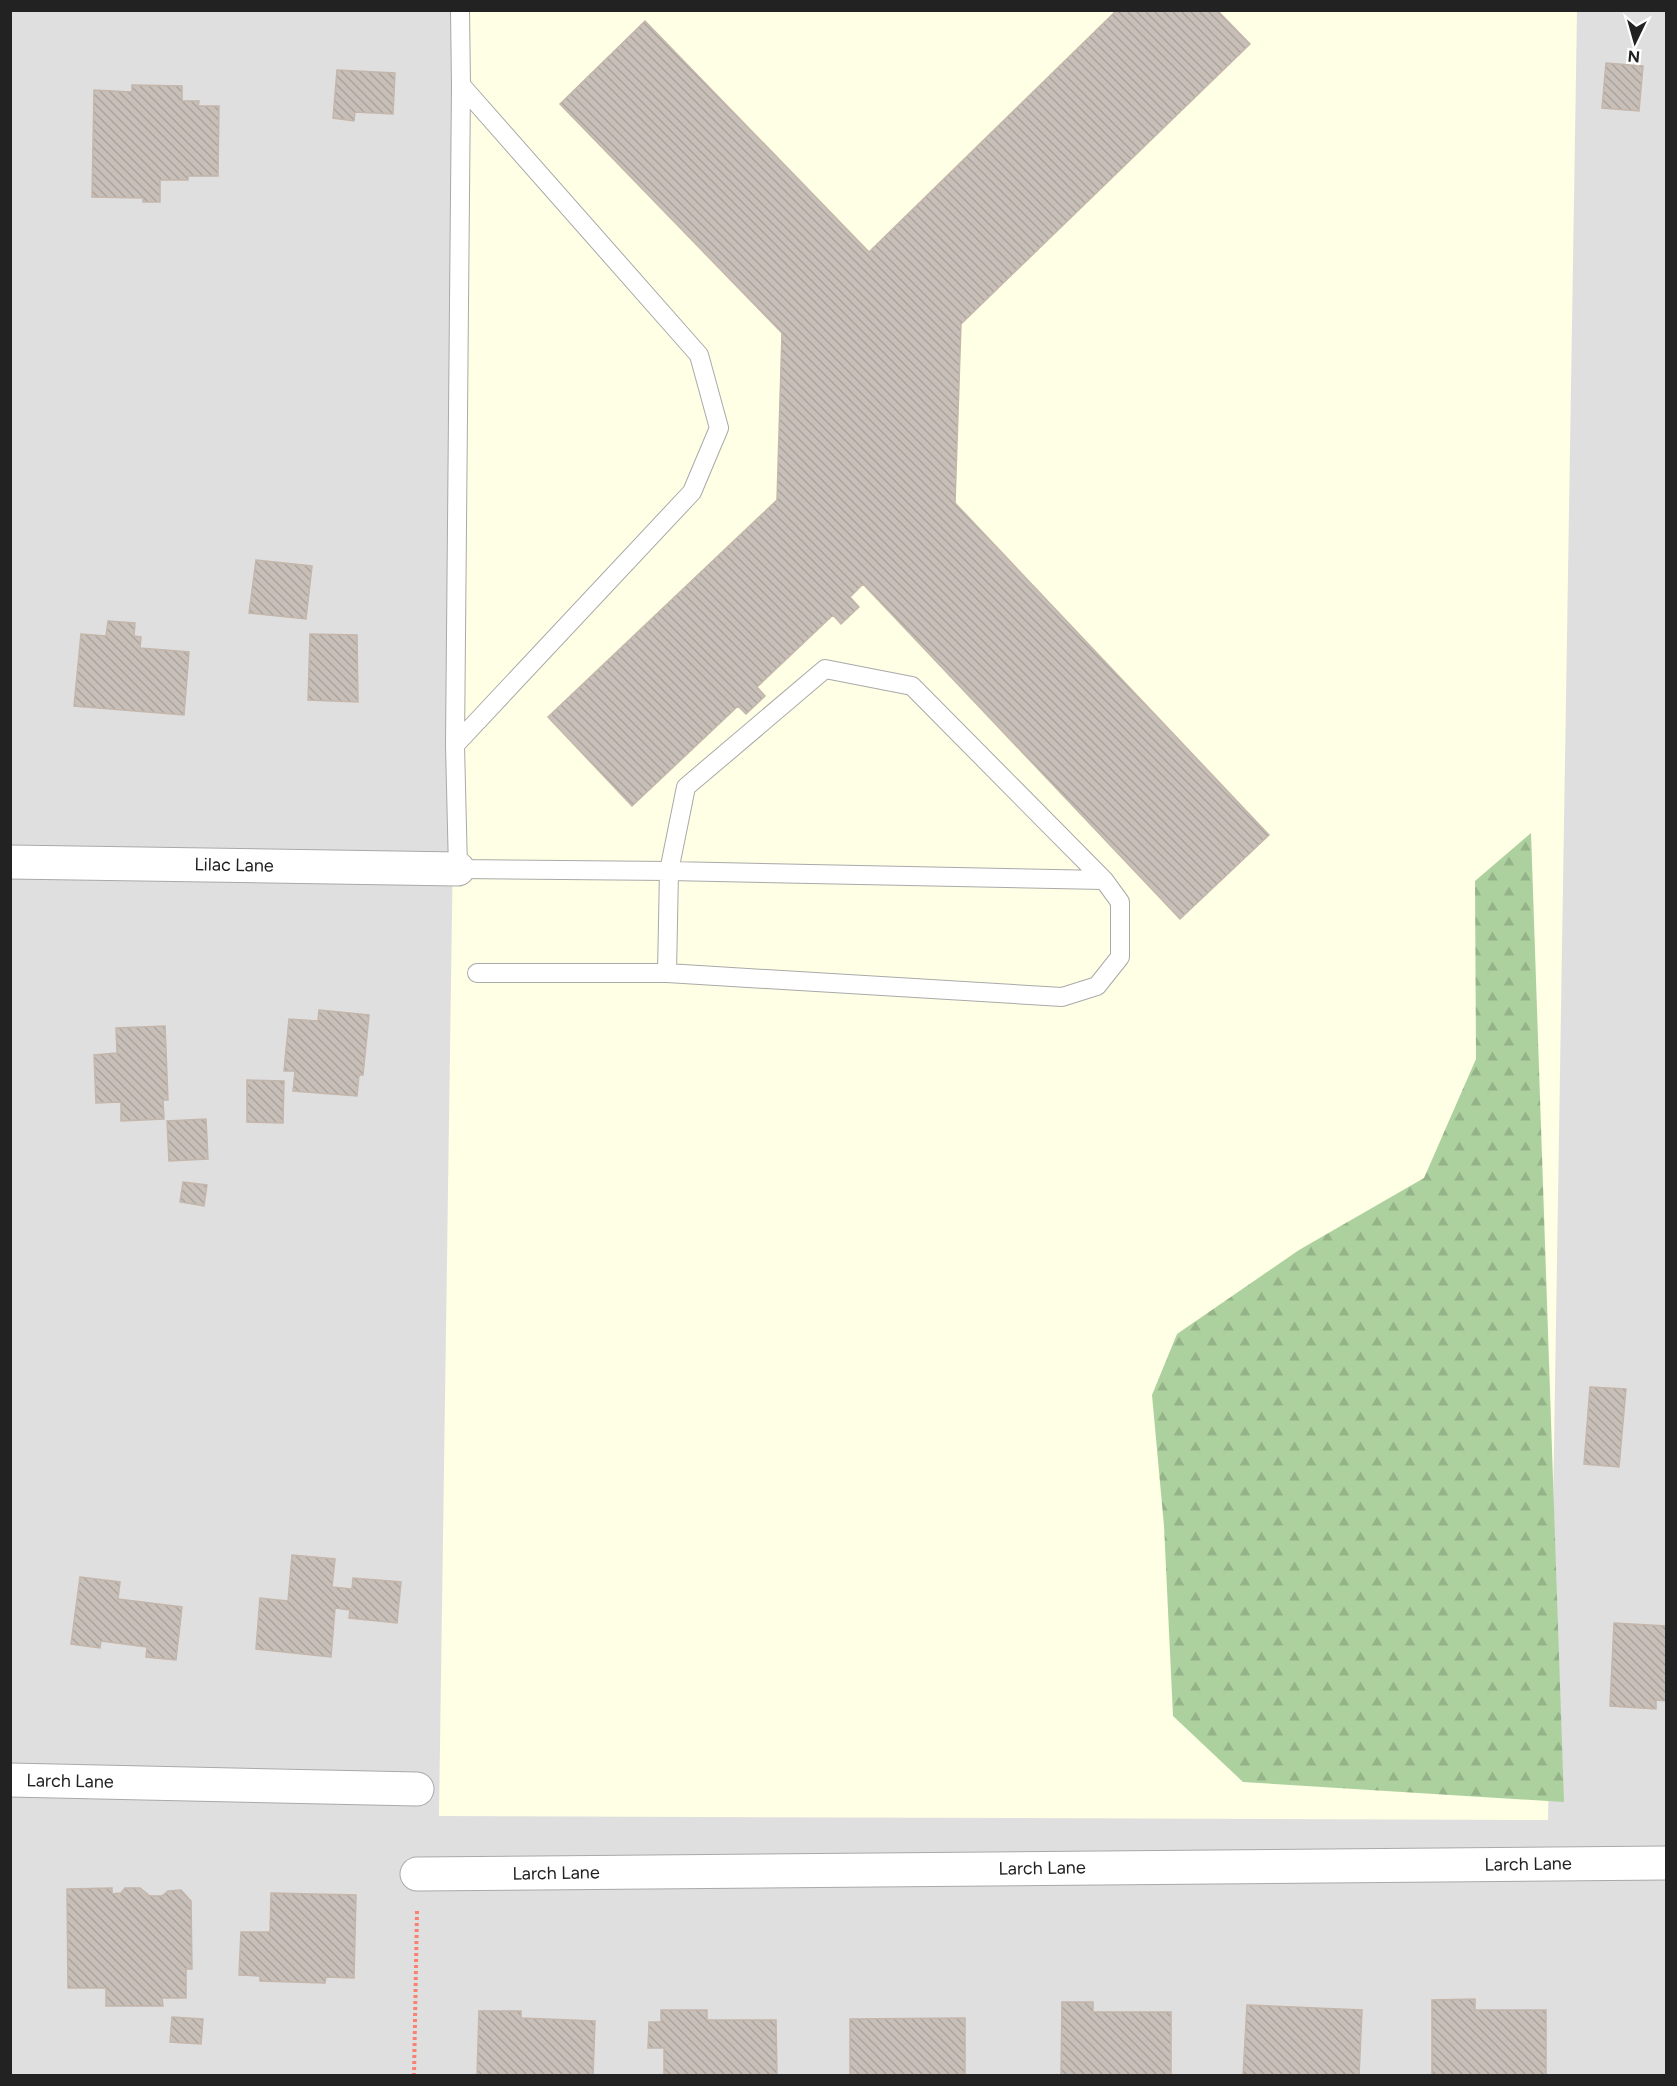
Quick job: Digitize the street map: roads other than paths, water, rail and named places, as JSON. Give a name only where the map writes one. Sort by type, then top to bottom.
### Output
[{"type":"street","name":"Lilac Lane","points":[[10,862],[458,869]]},
{"type":"street","name":"Larch Lane","points":[[10,1780],[417,1789]]},
{"type":"street","name":"Larch Lane","points":[[417,1874],[1666,1863]]},
{"type":"lane","points":[[460,10],[454,745],[458,869],[1104,880]]},
{"type":"lane","points":[[454,745],[692,492],[719,428],[699,355],[461,85]]},
{"type":"lane","points":[[477,973],[667,974],[1062,997],[1097,986],[1120,957],[1120,902],[1104,880],[912,686],[825,669],[686,787],[669,871],[667,974]]}]
